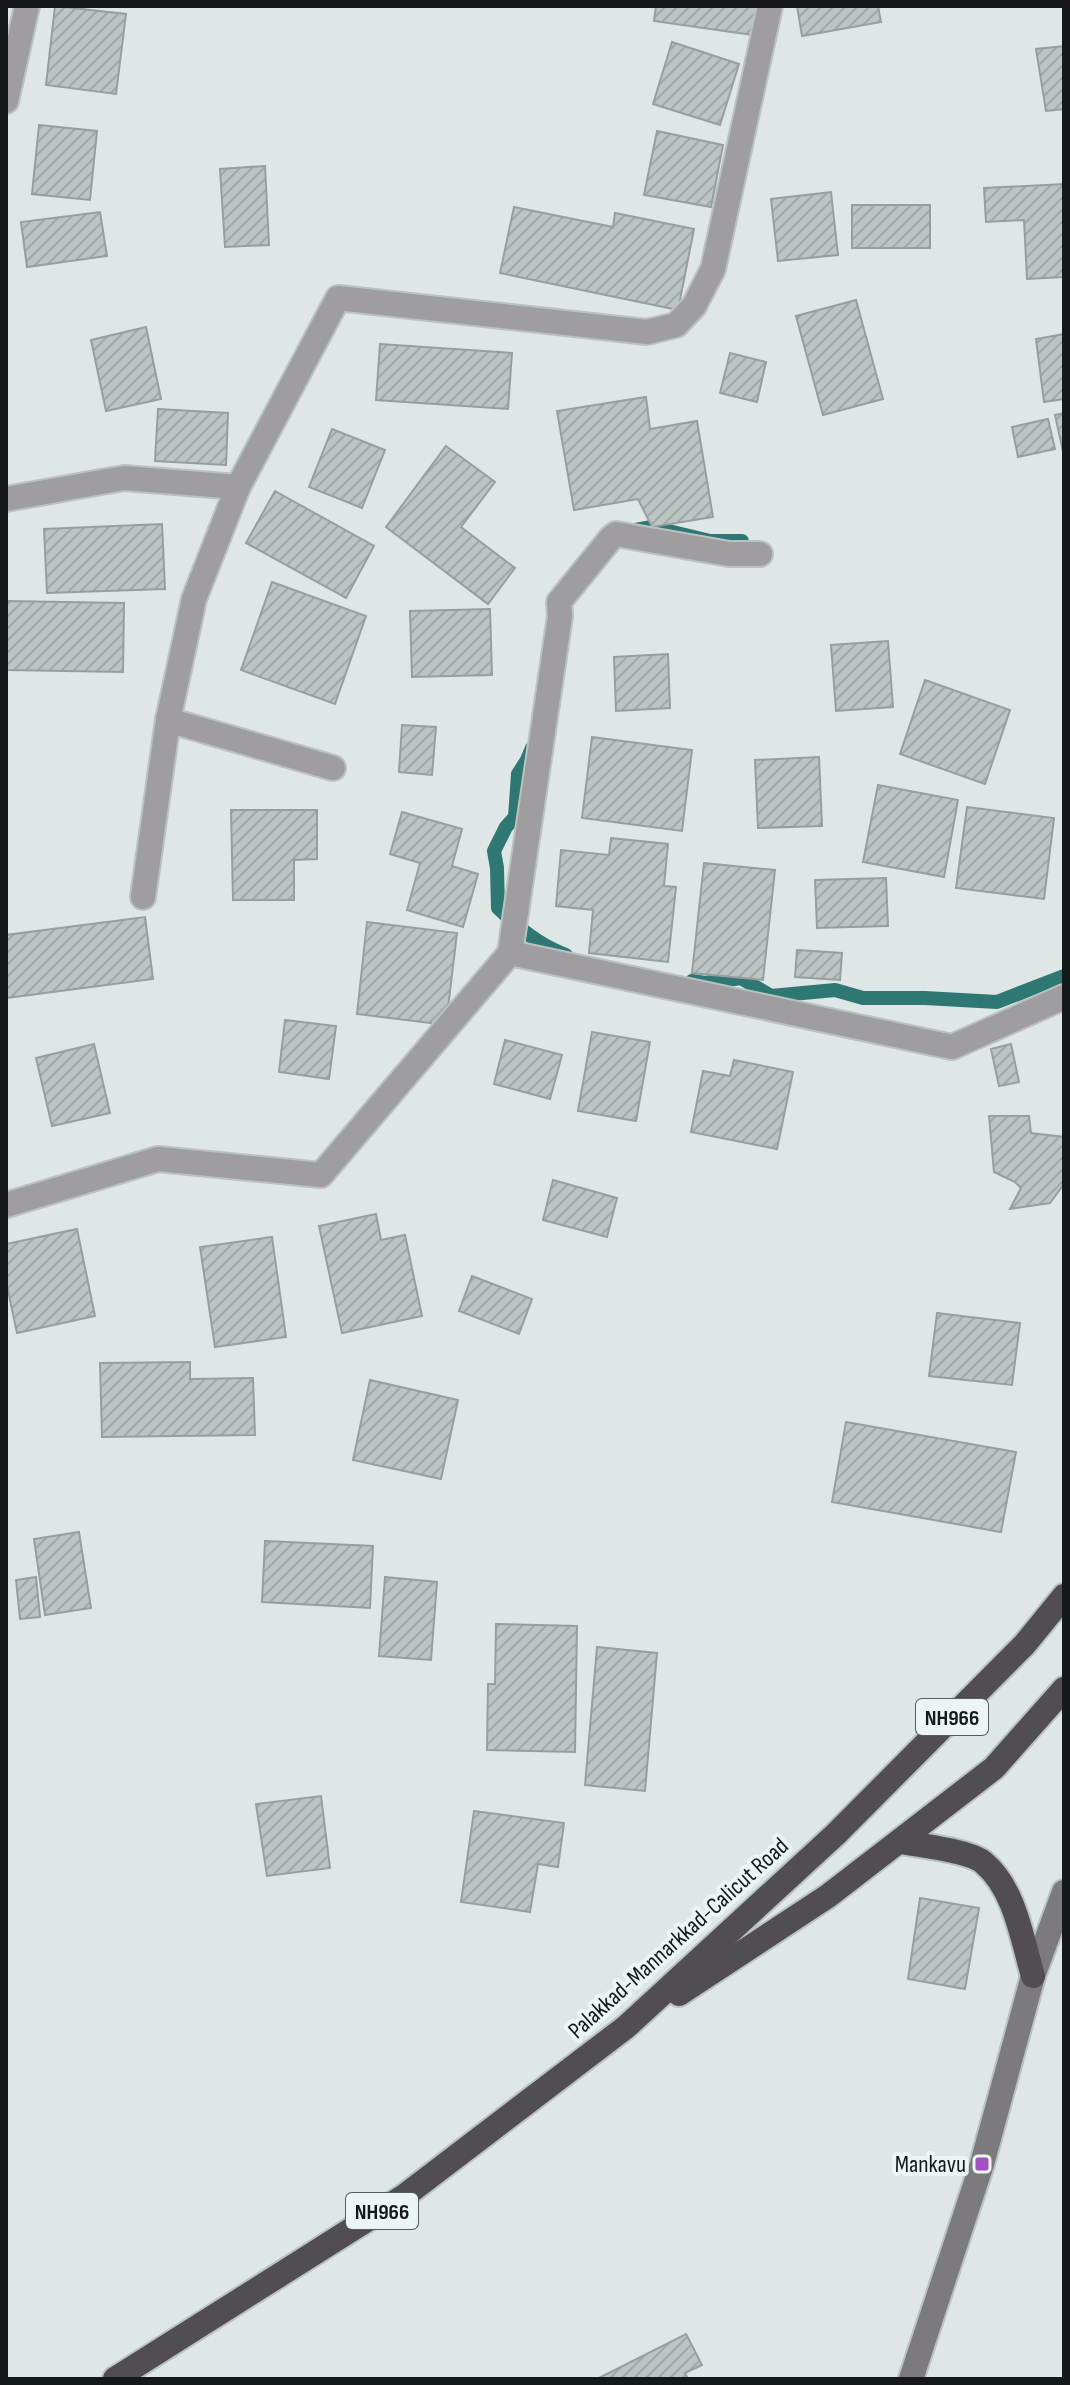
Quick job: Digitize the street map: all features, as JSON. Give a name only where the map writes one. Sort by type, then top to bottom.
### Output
[{"type":"highway","name":"Palakkad-Mannarkkad-Calicut Road","points":[[120,2376],[403,2197],[626,2027],[836,1834],[1025,1644],[1064,1596]]},
{"type":"highway","name":"NH966","points":[[626,2027],[761,1942],[900,1842],[994,1768],[1064,1689]]},
{"type":"highway","points":[[900,1842],[943,1849],[983,1861],[1010,1896],[1033,1976]]},
{"type":"main road","points":[[911,2379],[982,2164],[1033,1976],[1064,1892]]},
{"type":"street","points":[[6,101],[27,6]]},
{"type":"street","points":[[143,897],[168,720],[194,599],[238,487],[338,298],[647,332],[676,325],[694,306],[713,269],[770,6]]},
{"type":"street","points":[[6,499],[124,478],[238,487]]},
{"type":"street","points":[[6,1205],[158,1159],[321,1175],[510,953],[560,616],[559,602],[616,534],[729,554],[760,554]]},
{"type":"street","points":[[168,720],[333,768]]},
{"type":"street","points":[[510,953],[952,1047],[1064,997]]},
{"type":"building","points":[[55,6],[126,14],[116,94],[46,85]]},
{"type":"building","points":[[656,6],[757,6],[753,35],[654,21]]},
{"type":"building","points":[[797,6],[878,6],[881,22],[802,36]]},
{"type":"building","points":[[672,42],[739,64],[720,125],[653,104]]},
{"type":"building","points":[[1064,46],[1064,109],[1046,111],[1036,49]]},
{"type":"building","points":[[39,125],[97,131],[90,200],[32,194]]},
{"type":"building","points":[[657,131],[723,145],[711,207],[644,195]]},
{"type":"building","points":[[265,166],[269,245],[225,247],[220,169]]},
{"type":"building","points":[[1064,184],[1064,277],[1027,279],[1024,220],[986,222],[984,188]]},
{"type":"building","points":[[831,192],[838,255],[778,261],[771,199]]},
{"type":"building","points":[[852,205],[930,205],[930,248],[852,248]]},
{"type":"building","points":[[514,207],[613,227],[615,213],[694,229],[678,310],[500,273]]},
{"type":"building","points":[[100,212],[107,256],[27,267],[21,222]]},
{"type":"building","points":[[856,300],[883,399],[823,415],[796,316]]},
{"type":"building","points":[[146,327],[161,399],[106,411],[91,340]]},
{"type":"building","points":[[1064,334],[1064,399],[1044,402],[1036,339]]},
{"type":"building","points":[[380,344],[512,353],[508,409],[376,400]]},
{"type":"building","points":[[730,353],[766,362],[757,402],[720,393]]},
{"type":"building","points":[[646,397],[650,429],[697,421],[713,517],[652,527],[638,499],[574,510],[557,411]]},
{"type":"building","points":[[158,409],[228,413],[226,465],[155,461]]},
{"type":"building","points":[[1064,413],[1064,456],[1055,415]]},
{"type":"building","points":[[1048,419],[1055,449],[1018,457],[1012,427]]},
{"type":"building","points":[[332,429],[385,450],[362,508],[309,487]]},
{"type":"building","points":[[446,446],[495,482],[461,527],[515,568],[488,604],[386,527]]},
{"type":"building","points":[[275,491],[374,546],[346,598],[246,543]]},
{"type":"building","points":[[162,524],[165,589],[47,593],[44,529]]},
{"type":"building","points":[[272,582],[366,616],[335,704],[241,670]]},
{"type":"building","points":[[6,601],[124,603],[123,672],[6,670]]},
{"type":"building","points":[[490,609],[492,675],[412,677],[410,611]]},
{"type":"building","points":[[888,641],[893,707],[836,711],[831,645]]},
{"type":"building","points":[[668,654],[670,708],[616,711],[614,657]]},
{"type":"building","points":[[925,680],[1010,710],[985,784],[900,754]]},
{"type":"building","points":[[402,725],[436,727],[432,775],[399,772]]},
{"type":"building","points":[[592,737],[692,750],[682,831],[582,818]]},
{"type":"building","points":[[819,757],[822,826],[758,828],[755,760]]},
{"type":"building","points":[[878,785],[958,800],[944,877],[863,862]]},
{"type":"building","points":[[967,807],[1054,818],[1044,899],[956,888]]},
{"type":"building","points":[[231,810],[317,810],[317,859],[294,860],[294,900],[233,900]]},
{"type":"building","points":[[402,812],[462,829],[452,866],[478,874],[463,927],[407,910],[420,863],[390,854]]},
{"type":"building","points":[[611,838],[668,844],[664,886],[676,887],[668,962],[589,953],[593,910],[556,906],[561,850],[609,855]]},
{"type":"building","points":[[704,863],[775,870],[763,980],[692,973]]},
{"type":"building","points":[[886,878],[888,926],[817,928],[815,880]]},
{"type":"building","points":[[145,917],[153,979],[6,998],[6,935]]},
{"type":"building","points":[[367,922],[457,933],[446,1025],[357,1014]]},
{"type":"building","points":[[797,950],[842,953],[840,980],[795,977]]},
{"type":"building","points":[[285,1020],[336,1026],[329,1079],[279,1072]]},
{"type":"building","points":[[592,1032],[650,1042],[636,1121],[578,1111]]},
{"type":"building","points":[[505,1040],[562,1055],[550,1099],[494,1084]]},
{"type":"building","points":[[94,1044],[110,1113],[52,1126],[36,1058]]},
{"type":"building","points":[[1011,1044],[1019,1082],[999,1086],[991,1049]]},
{"type":"building","points":[[734,1060],[793,1072],[777,1149],[691,1132],[703,1071],[730,1076]]},
{"type":"building","points":[[989,1116],[1029,1116],[1031,1133],[1064,1137],[1064,1184],[1050,1203],[1010,1209],[1021,1188],[994,1172]]},
{"type":"building","points":[[553,1180],[617,1198],[607,1237],[543,1220]]},
{"type":"building","points":[[376,1214],[381,1240],[405,1235],[422,1316],[342,1333],[319,1226]]},
{"type":"building","points":[[77,1229],[95,1316],[17,1333],[6,1281],[6,1244]]},
{"type":"building","points":[[272,1237],[286,1337],[215,1347],[200,1247]]},
{"type":"building","points":[[472,1276],[532,1299],[519,1334],[459,1311]]},
{"type":"building","points":[[937,1313],[1020,1323],[1012,1385],[929,1376]]},
{"type":"building","points":[[190,1362],[190,1379],[253,1378],[255,1435],[102,1437],[100,1363]]},
{"type":"building","points":[[370,1380],[458,1400],[441,1479],[353,1460]]},
{"type":"building","points":[[846,1422],[1016,1452],[1001,1532],[832,1502]]},
{"type":"building","points":[[79,1532],[91,1608],[45,1615],[34,1539]]},
{"type":"building","points":[[265,1541],[373,1546],[370,1608],[262,1602]]},
{"type":"building","points":[[36,1577],[40,1617],[20,1619],[16,1580]]},
{"type":"building","points":[[385,1577],[437,1582],[431,1660],[379,1656]]},
{"type":"building","points":[[496,1624],[577,1626],[575,1752],[487,1750],[488,1684],[495,1684]]},
{"type":"building","points":[[597,1647],[657,1653],[645,1791],[585,1785]]},
{"type":"building","points":[[321,1796],[330,1868],[267,1876],[256,1804]]},
{"type":"building","points":[[474,1811],[564,1823],[558,1867],[538,1864],[530,1912],[461,1902]]},
{"type":"building","points":[[920,1898],[979,1908],[965,1989],[908,1979]]},
{"type":"building","points":[[686,2334],[702,2365],[685,2373],[688,2379],[597,2379]]},
{"type":"waterway","points":[[630,531],[652,527],[710,541],[742,541]]},
{"type":"waterway","points":[[532,748],[518,774],[515,817],[506,827],[494,851],[498,908],[529,935],[566,955]]},
{"type":"waterway","points":[[692,981],[705,983],[741,978],[771,996],[835,990],[863,998],[997,1002],[1064,976]]},
{"type":"place","name":"Mankavu","points":[[982,2164]]}]
